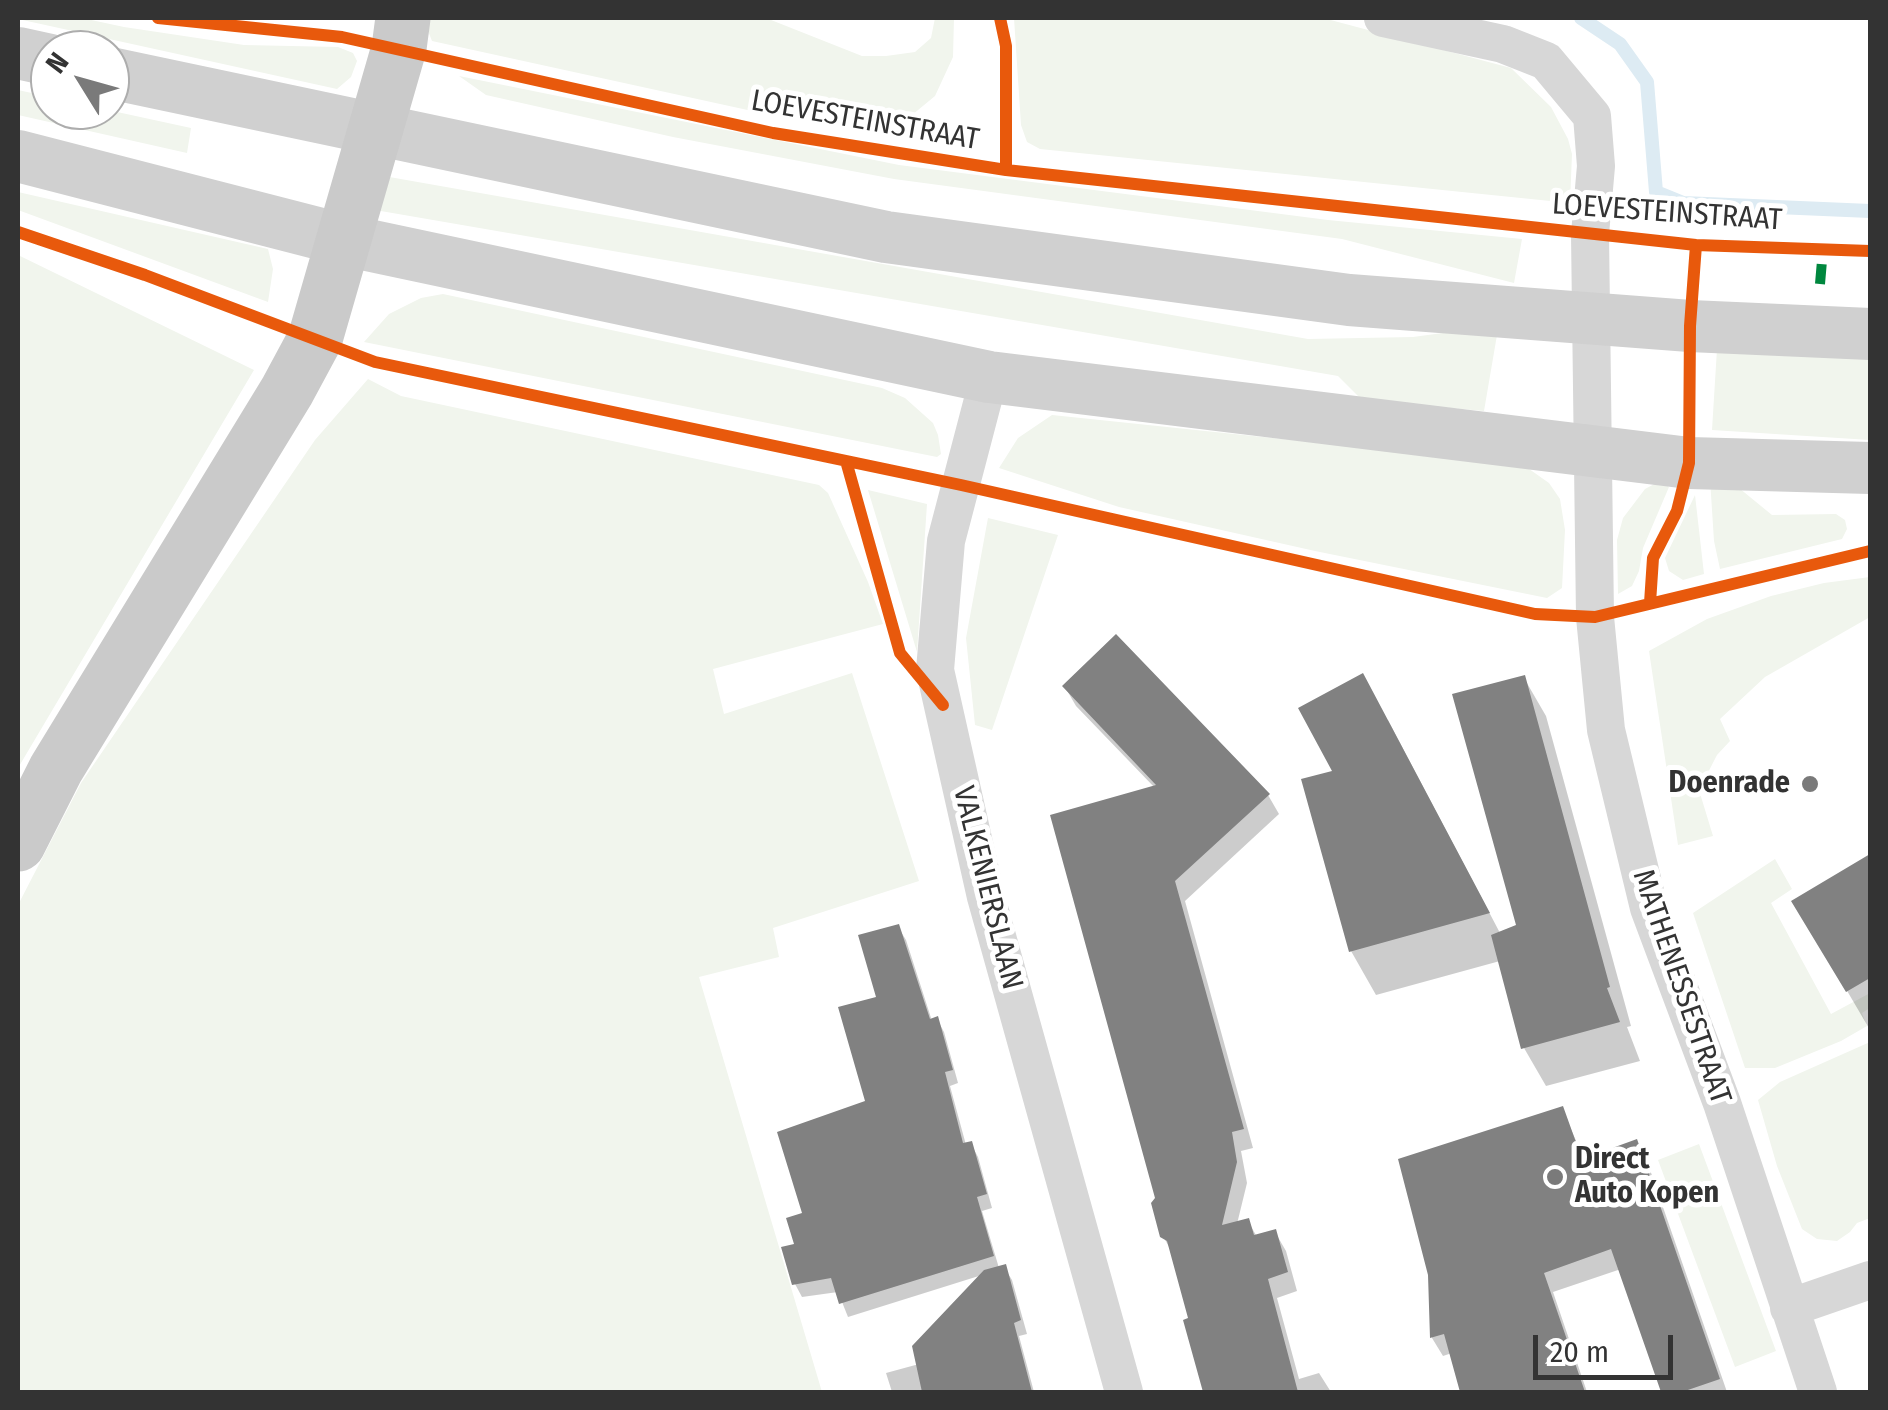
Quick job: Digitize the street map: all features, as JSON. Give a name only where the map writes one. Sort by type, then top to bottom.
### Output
[{"type":"main road","points":[[18,844],[56,769],[315,339],[399,48],[403,18]]},
{"type":"street","name":"MATHENESSESTRAAT","points":[[1383,18],[1503,44],[1546,60],[1592,116],[1596,166],[1590,234],[1595,617],[1606,730],[1649,908],[1722,1104],[1818,1392]]},
{"type":"street","points":[[130,77],[886,237],[1349,300],[1593,319],[1870,334]]},
{"type":"street","points":[[18,156],[344,240],[989,377],[1689,463],[1870,468]]},
{"type":"street","name":"VALKENIERSLAAN","points":[[989,377],[946,541],[935,670],[986,897],[1124,1392]]},
{"type":"street","points":[[1789,1308],[1870,1280]]},
{"type":"shaded area","points":[[82,18],[244,45],[338,47],[353,53],[357,61],[351,77],[337,89],[130,44],[130,30],[68,30],[18,19]]},
{"type":"shaded area","points":[[423,18],[766,18],[862,56],[886,56],[915,52],[931,38],[935,18],[954,18],[953,57],[935,96],[912,115],[887,117],[852,129],[775,116],[432,41]]},
{"type":"shaded area","points":[[1014,18],[1323,18],[1511,68],[1551,107],[1568,139],[1572,154],[1570,203],[1040,149],[1027,142],[1021,125]]},
{"type":"shaded area","points":[[459,76],[899,165],[1328,220],[1522,239],[1514,283],[1342,239],[894,179],[673,137],[486,95]]},
{"type":"shaded area","points":[[18,90],[30,93],[30,118],[18,115]]},
{"type":"shaded area","points":[[130,115],[191,128],[187,153],[85,130],[130,130]]},
{"type":"shaded area","points":[[378,175],[1308,339],[1413,337],[1465,330],[1497,335],[1484,411],[1362,400],[1338,376],[375,210]]},
{"type":"shaded area","points":[[18,192],[268,249],[273,269],[268,302],[18,210]]},
{"type":"shaded area","points":[[18,255],[254,370],[18,768]]},
{"type":"shaded area","points":[[443,294],[882,388],[905,398],[933,423],[941,454],[937,457],[364,342],[389,314],[421,298]]},
{"type":"shaded area","points":[[1717,349],[1870,358],[1870,440],[1712,430]]},
{"type":"shaded area","points":[[368,379],[401,396],[819,485],[828,493],[868,582],[883,624],[713,669],[724,714],[852,673],[919,881],[773,928],[779,957],[699,977],[822,1392],[18,1392],[18,905],[81,783],[315,440]]},
{"type":"shaded area","points":[[1052,415],[1522,464],[1549,483],[1560,499],[1565,530],[1562,588],[1547,598],[1315,551],[1119,507],[999,468],[1018,438]]},
{"type":"shaded area","points":[[1710,479],[1728,479],[1772,515],[1836,514],[1845,520],[1847,529],[1842,539],[1720,569]]},
{"type":"shaded area","points":[[1660,481],[1669,487],[1643,548],[1639,571],[1632,586],[1618,594],[1617,540],[1623,518],[1645,489]]},
{"type":"shaded area","points":[[868,490],[927,504],[917,652]]},
{"type":"shaded area","points":[[1695,495],[1704,574],[1683,580],[1669,571],[1665,558]]},
{"type":"shaded area","points":[[988,518],[1058,535],[992,730],[975,725],[966,638]]},
{"type":"shaded area","points":[[1870,577],[1870,617],[1765,677],[1720,719],[1730,741],[1717,755],[1699,790],[1713,836],[1678,845],[1649,651],[1707,619],[1771,596]]},
{"type":"shaded area","points":[[1775,859],[1792,889],[1771,903],[1831,1014],[1870,993],[1870,1008],[1862,1013],[1867,1026],[1841,1041],[1775,1068],[1745,1068],[1693,913]]},
{"type":"shaded area","points":[[1870,1042],[1870,1218],[1857,1223],[1837,1241],[1817,1239],[1802,1229],[1777,1166],[1758,1100],[1780,1082]]},
{"type":"shaded area","points":[[1699,1144],[1776,1351],[1735,1367],[1658,1160]]},
{"type":"building","points":[[1116,634],[1270,794],[1175,881],[1244,1129],[1232,1132],[1237,1162],[1222,1225],[1249,1218],[1254,1235],[1276,1229],[1288,1272],[1268,1279],[1298,1392],[1203,1392],[1183,1320],[1188,1318],[1167,1241],[1160,1237],[1151,1203],[1155,1198],[1050,815],[1156,785],[1062,686]]},
{"type":"building","points":[[1363,673],[1490,913],[1349,952],[1301,779],[1332,771],[1298,708]]},
{"type":"building","points":[[1525,675],[1610,987],[1607,988],[1620,1022],[1521,1049],[1491,935],[1516,925],[1452,694]]},
{"type":"building","points":[[1870,854],[1870,978],[1846,992],[1791,901]]},
{"type":"building","points":[[899,924],[930,1019],[938,1016],[953,1070],[945,1072],[963,1143],[972,1141],[987,1194],[977,1197],[994,1256],[839,1304],[831,1278],[792,1285],[781,1247],[794,1244],[786,1218],[802,1213],[777,1132],[865,1101],[838,1007],[876,997],[858,935]]},
{"type":"building","points":[[1563,1106],[1582,1159],[1637,1139],[1720,1379],[1682,1392],[1661,1392],[1611,1249],[1544,1273],[1585,1392],[1460,1392],[1444,1334],[1430,1338],[1428,1275],[1398,1159]]},
{"type":"building","points":[[1006,1264],[1021,1320],[1014,1323],[1032,1392],[922,1392],[912,1346],[984,1270]]},
{"type":"waterway","points":[[1581,18],[1620,44],[1647,82],[1656,192],[1683,203],[1870,211]]},
{"type":"marked path","points":[[1820,284],[1823,249]]},
{"type":"cycle path","name":"LOEVESTEINSTRAAT","points":[[158,18],[342,37],[773,133],[1006,170],[1696,245],[1870,251]]},
{"type":"cycle path","points":[[1000,18],[1006,46],[1006,170]]},
{"type":"cycle path","points":[[18,232],[145,275],[375,362],[961,485],[1535,614],[1595,617],[1870,551]]},
{"type":"cycle path","name":"LOEVESTEINSTRAAT","points":[[1650,603],[1653,558],[1677,511],[1689,463],[1690,326],[1696,245]]},
{"type":"cycle path","points":[[846,461],[900,653],[943,705]]},
{"type":"place","name":"Doenrade","points":[[1810,784]]},
{"type":"place","name":"Direct Auto Kopen","points":[[1555,1177]]}]
